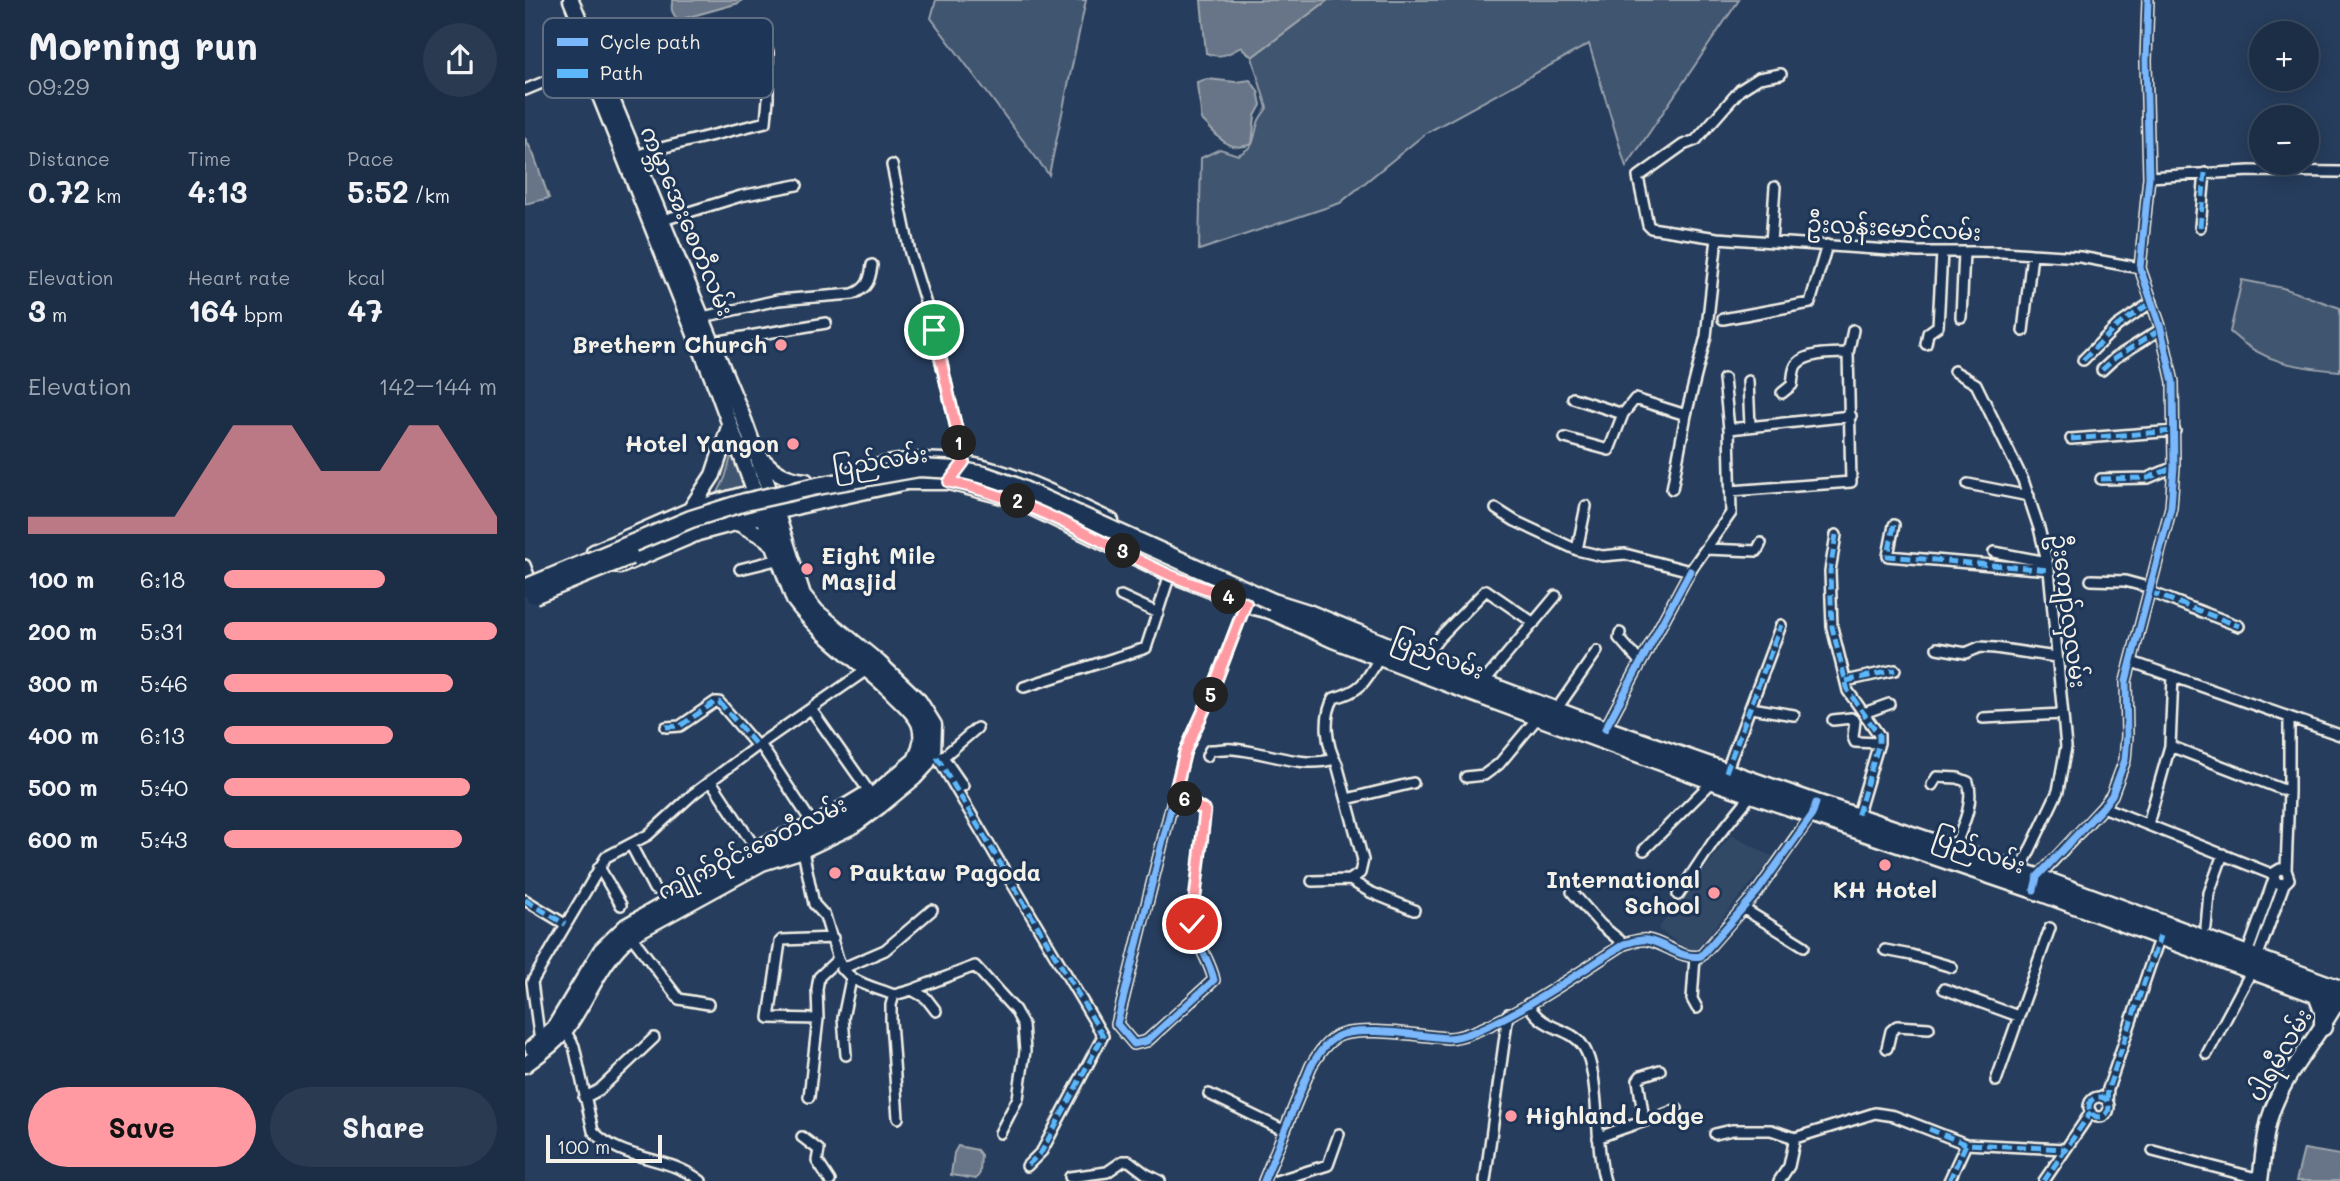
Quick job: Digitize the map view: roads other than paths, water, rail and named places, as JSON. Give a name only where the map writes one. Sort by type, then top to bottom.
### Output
[{"type":"highway","name":"ပြည်လမ်း","points":[[526,577],[745,502],[887,471],[919,468],[985,475],[1272,606],[1302,626],[1379,657],[1539,716],[2035,883],[2252,961],[2318,988],[2339,1001]]},
{"type":"highway","name":"ပြည်လမ်း","points":[[525,598],[597,570],[695,526],[747,510],[920,474],[954,475],[983,481],[1272,606],[1308,613],[1422,660],[1605,729],[1719,776],[1752,794],[1857,817],[2020,871],[2035,883],[2160,936],[2252,961]]},
{"type":"highway","points":[[2323,1027],[2324,1017],[2318,988],[2340,974]]},
{"type":"highway","points":[[2323,1027],[2339,1001]]},
{"type":"main road","name":"ကမ္ဘာအေးစေတီလမ်း","points":[[561,0],[569,18]]},
{"type":"main road","name":"ကမ္ဘာအေးစေတီလမ်း","points":[[571,0],[576,18]]},
{"type":"main road","name":"ကမ္ဘာအေးစေတီလမ်း","points":[[605,98],[663,220],[673,261],[714,342],[757,454],[762,490]]},
{"type":"main road","name":"ကမ္ဘာအေးစေတီလမ်း","points":[[635,164],[673,261],[730,424],[762,490]]},
{"type":"main road","points":[[690,510],[713,475],[730,424]]},
{"type":"main road","points":[[757,454],[779,474],[791,480],[806,481]]},
{"type":"main road","name":"ပြည်လမ်း","points":[[526,577],[690,510],[762,490],[887,463],[938,459],[964,462],[1042,487],[1255,586],[1269,594],[1272,606],[1246,603],[1170,574],[1014,499],[949,482],[907,482],[799,506],[698,533]]},
{"type":"main road","points":[[949,482],[964,462]]},
{"type":"main road","points":[[762,490],[794,600],[807,617],[867,669],[914,716],[922,737],[933,754]]},
{"type":"main road","points":[[780,547],[791,515],[799,506]]},
{"type":"main road","points":[[736,522],[780,547],[803,595],[817,612],[879,663],[919,701],[934,725],[933,754]]},
{"type":"main road","points":[[525,604],[698,533]]},
{"type":"main road","name":"ကျိုက်ဝိုင်းစေတီလမ်း","points":[[628,932],[710,885],[758,853],[801,844],[853,826],[914,778],[933,754]]},
{"type":"main road","points":[[525,1065],[562,1027],[628,932]]},
{"type":"main road","points":[[525,1054],[562,1027]]},
{"type":"main road","name":"ပါရမီလမ်း","points":[[2260,1180],[2269,1119],[2287,1079],[2323,1027]]},
{"type":"street","points":[[2035,883],[2112,795],[2125,760],[2126,681],[2171,507],[2175,432],[2173,382],[2161,329],[2140,268],[2149,177],[2146,61],[2148,0]]},
{"type":"street","name":"ဦးလွန်းမောင်လမ်း","points":[[1781,74],[1759,78],[1740,90],[1696,141],[1683,145],[1638,177],[1648,225],[1660,231],[1717,238],[1942,252],[2080,257],[2140,268]]},
{"type":"street","points":[[525,90],[543,81]]},
{"type":"street","points":[[635,164],[661,148],[766,122],[768,98]]},
{"type":"street","points":[[892,165],[910,253],[934,330],[964,462]]},
{"type":"street","points":[[2149,177],[2250,171],[2340,172]]},
{"type":"street","points":[[2200,227],[2205,173]]},
{"type":"street","points":[[663,220],[741,196],[797,185]]},
{"type":"street","points":[[1771,242],[1775,187]]},
{"type":"street","points":[[1672,489],[1686,415],[1706,335],[1717,238]]},
{"type":"street","points":[[1723,319],[1811,303],[1827,245]]},
{"type":"street","points":[[1926,344],[1928,333],[1938,326],[1942,252]]},
{"type":"street","points":[[1961,317],[1964,252]]},
{"type":"street","points":[[2023,331],[2032,254]]},
{"type":"street","points":[[703,317],[778,300],[853,294],[868,284],[872,265]]},
{"type":"street","points":[[2083,360],[2117,326],[2152,302]]},
{"type":"street","points":[[714,342],[826,323]]},
{"type":"street","points":[[2102,370],[2115,358],[2161,329]]},
{"type":"street","points":[[1731,491],[1851,482],[1848,353],[1853,330]]},
{"type":"street","points":[[1782,393],[1792,385],[1795,365],[1800,361],[1820,355],[1848,353]]},
{"type":"street","name":"ဦးကျော်လှလမ်း","points":[[1954,371],[1976,384],[2023,480],[2048,566],[2066,747],[2058,791],[2020,871]]},
{"type":"street","points":[[1605,729],[1690,571],[1731,513],[1729,429],[1724,379]]},
{"type":"street","points":[[1748,381],[1750,426]]},
{"type":"street","points":[[1573,398],[1623,414]]},
{"type":"street","points":[[1565,438],[1609,450],[1623,414],[1635,399],[1686,415]]},
{"type":"street","points":[[1729,429],[1851,416]]},
{"type":"street","points":[[2071,439],[2175,432]]},
{"type":"street","points":[[2101,479],[2148,478],[2174,467]]},
{"type":"street","points":[[1968,484],[2029,496]]},
{"type":"street","points":[[1577,550],[1586,506]]},
{"type":"street","points":[[1496,509],[1515,521],[1577,550],[1602,556],[1625,554],[1690,571]]},
{"type":"street","points":[[690,510],[698,533]]},
{"type":"street","points":[[1894,525],[1888,556],[2048,566]]},
{"type":"street","points":[[1836,535],[1830,571],[1832,626],[1848,691],[1879,735],[1857,817]]},
{"type":"street","points":[[1706,549],[1757,551],[1761,543]]},
{"type":"street","points":[[740,569],[780,547]]},
{"type":"street","points":[[1994,552],[2048,566]]},
{"type":"street","points":[[1024,687],[1146,648],[1170,574]]},
{"type":"street","points":[[2091,580],[2118,580],[2151,590],[2239,626]]},
{"type":"street","points":[[1422,660],[1440,637],[1486,590],[1534,623]]},
{"type":"street","points":[[1121,596],[1157,612]]},
{"type":"street","points":[[1483,683],[1556,596]]},
{"type":"street","points":[[1175,793],[1205,811],[1192,924],[1194,934],[1212,967],[1214,980],[1147,1041],[1134,1044],[1117,1024],[1185,752],[1209,699],[1246,603]]},
{"type":"street","points":[[1644,850],[1719,776],[1751,708],[1781,625]]},
{"type":"street","points":[[1620,633],[1619,638],[1640,662]]},
{"type":"street","points":[[1937,648],[1966,653],[1980,647],[1995,648],[2056,657]]},
{"type":"street","points":[[1556,710],[1597,650]]},
{"type":"street","points":[[1350,880],[1360,873],[1363,860],[1334,759],[1327,723],[1329,706],[1334,698],[1365,685],[1379,657]]},
{"type":"street","points":[[2131,662],[2340,735]]},
{"type":"street","points":[[540,1042],[532,982],[606,857],[647,835],[758,745],[867,669]]},
{"type":"street","points":[[1846,681],[1895,670]]},
{"type":"street","points":[[2148,824],[2170,746],[2173,676]]},
{"type":"street","points":[[666,727],[680,726],[719,702],[758,745],[812,823]]},
{"type":"street","points":[[1864,713],[1889,704]]},
{"type":"street","points":[[1751,708],[1794,715]]},
{"type":"street","points":[[711,781],[754,846],[812,823],[868,790],[811,709]]},
{"type":"street","points":[[1983,718],[2062,714]]},
{"type":"street","points":[[1465,777],[1484,775],[1499,764],[1539,716]]},
{"type":"street","points":[[2207,1054],[2252,961],[2284,884],[2289,879],[2286,870],[2289,717]]},
{"type":"street","points":[[1833,719],[1851,718],[1855,721],[1855,742],[1879,743]]},
{"type":"street","points":[[933,754],[977,728]]},
{"type":"street","points":[[2170,746],[2289,792]]},
{"type":"street","points":[[1207,756],[1210,750],[1233,749],[1305,761],[1325,762],[1334,759]]},
{"type":"street","points":[[933,754],[963,786]]},
{"type":"street","points":[[933,754],[1103,1036],[1042,1151],[1027,1166]]},
{"type":"street","points":[[1931,785],[1937,777],[1945,777],[1965,780],[1970,788],[1965,818],[1954,849]]},
{"type":"street","points":[[1347,799],[1413,783]]},
{"type":"street","points":[[1678,895],[1713,842],[1752,794]]},
{"type":"street","points":[[2103,807],[2223,854],[2274,877],[2279,884],[2284,884]]},
{"type":"street","points":[[1264,1181],[1283,1130],[1319,1052],[1337,1037],[1353,1031],[1463,1037],[1528,1004],[1625,944],[1639,940],[1649,940],[1695,957],[1701,956],[1744,909],[1814,809]]},
{"type":"street","points":[[801,844],[814,904],[825,916],[841,969],[851,979],[894,995],[975,966],[1015,1010],[1023,1025],[1025,1051],[1018,1098],[1000,1133]]},
{"type":"street","points":[[631,845],[654,889]]},
{"type":"street","points":[[2206,927],[2209,893],[2223,854]]},
{"type":"street","points":[[599,867],[621,905]]},
{"type":"street","points":[[2252,961],[2274,877],[2277,870],[2286,870]]},
{"type":"street","points":[[1312,881],[1350,880],[1370,892],[1414,910]]},
{"type":"street","points":[[1572,892],[1601,925],[1625,944]]},
{"type":"street","points":[[525,900],[565,924]]},
{"type":"street","points":[[1744,909],[1804,946]]},
{"type":"street","points":[[841,969],[885,950],[932,910]]},
{"type":"street","points":[[1996,1081],[2050,928]]},
{"type":"street","points":[[628,932],[679,999],[708,1004]]},
{"type":"street","points":[[2107,1101],[2098,1097],[2092,1100],[2089,1106],[2091,1112],[2098,1117],[2108,1110],[2108,1089],[2160,936]]},
{"type":"street","points":[[818,1019],[769,1017],[780,942],[833,938]]},
{"type":"street","points":[[1885,950],[1911,954],[1952,967]]},
{"type":"street","points":[[1695,957],[1692,999],[1697,1008]]},
{"type":"street","points":[[809,1097],[818,1019],[819,977],[838,958]]},
{"type":"street","points":[[846,1055],[843,1018],[851,979]]},
{"type":"street","points":[[1944,989],[2018,1016]]},
{"type":"street","points":[[912,990],[926,998],[936,1011]]},
{"type":"street","points":[[894,995],[891,1021],[898,1118]]},
{"type":"street","points":[[1528,1004],[1535,1016],[1578,1039],[1585,1048],[1591,1073],[1605,1181]]},
{"type":"street","points":[[1485,1181],[1508,1014]]},
{"type":"street","points":[[1887,1048],[1891,1031],[1897,1026],[1930,1028]]},
{"type":"street","points":[[562,1027],[573,1046],[593,1131],[602,1141],[618,1151],[687,1170],[701,1181]]},
{"type":"street","points":[[584,1098],[607,1083],[654,1038]]},
{"type":"street","points":[[1644,1120],[1639,1080],[1641,1076],[1660,1070]]},
{"type":"street","points":[[1209,1094],[1283,1130]]},
{"type":"street","points":[[1598,1138],[1677,1109]]},
{"type":"street","points":[[2044,1181],[2091,1112]]},
{"type":"street","points":[[1715,1135],[1732,1130],[1770,1130],[1795,1138],[1875,1113],[1894,1116],[1966,1144],[2064,1149]]},
{"type":"street","points":[[1276,1181],[1328,1166],[1339,1134]]},
{"type":"street","points":[[802,1137],[819,1150],[817,1161],[829,1181]]},
{"type":"street","points":[[1779,1181],[1789,1166],[1795,1138]]},
{"type":"street","points":[[1949,1181],[1966,1144]]},
{"type":"street","points":[[2153,1151],[2260,1180]]},
{"type":"street","points":[[1070,1177],[1107,1172],[1123,1161],[1129,1161],[1160,1181]]},
{"type":"place","name":"Brethern Church","points":[[781,345]]},
{"type":"place","name":"Hotel Yangon","points":[[793,444]]},
{"type":"place","name":"Eight Mile Masjid","points":[[807,569]]},
{"type":"place","name":"KH Hotel","points":[[1885,865]]},
{"type":"place","name":"Pauktaw Pagoda","points":[[835,873]]},
{"type":"place","name":"International School","points":[[1714,893]]},
{"type":"place","name":"Highland Lodge","points":[[1511,1116]]}]
